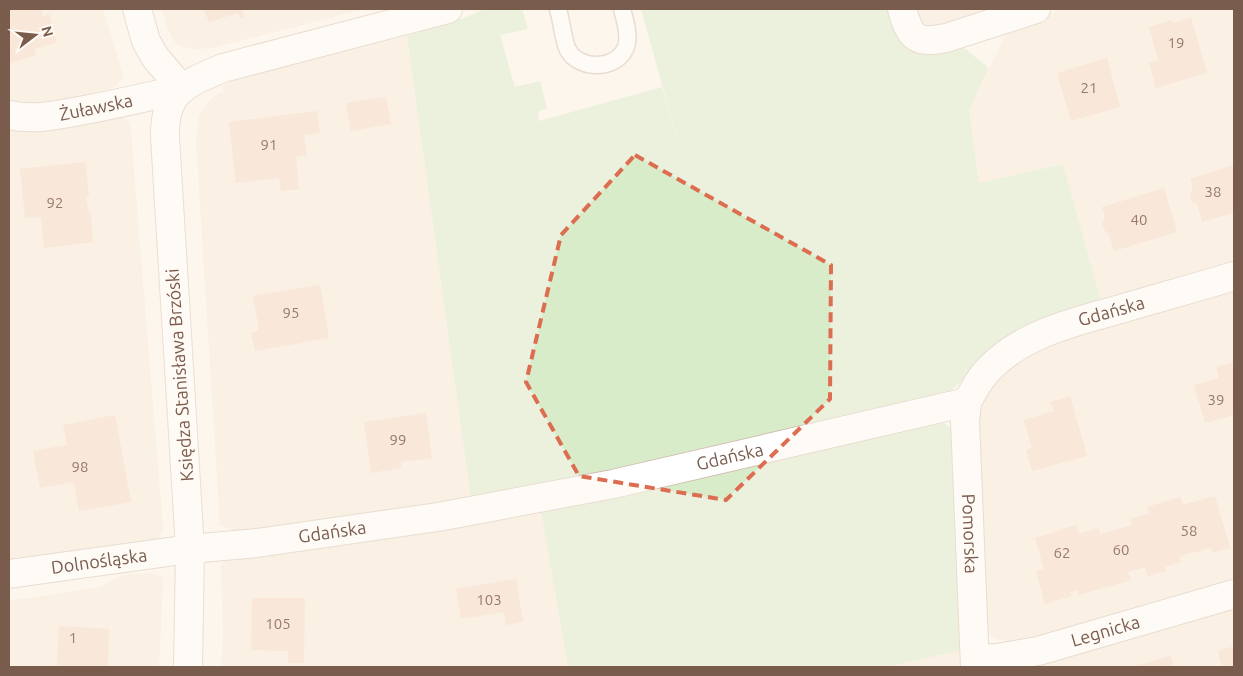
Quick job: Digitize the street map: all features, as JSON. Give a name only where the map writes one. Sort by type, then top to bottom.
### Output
[{"type":"street","points":[[137,9],[146,41],[155,57],[182,89]]},
{"type":"street","name":"Księdza Stanisława Brzóski","points":[[188,667],[190,549],[164,122],[167,109],[173,98],[189,82],[223,68],[448,9]]},
{"type":"street","points":[[902,9],[907,25],[914,35],[922,41],[946,38],[1036,9]]},
{"type":"street","name":"Żuławska","points":[[9,115],[18,117],[47,117],[138,100],[182,89]]},
{"type":"street","name":"Gdańska","points":[[190,549],[257,543],[438,517],[613,484],[967,402],[976,385],[990,368],[1008,353],[1028,341],[1058,327],[1234,276]]},
{"type":"street","name":"Pomorska","points":[[967,402],[965,421],[975,663]]},
{"type":"street","name":"Dolnośląska","points":[[9,574],[190,549]]},
{"type":"street","name":"Legnicka","points":[[975,663],[1038,651],[1234,594]]},
{"type":"lane","points":[[558,9],[568,51],[582,62],[597,66],[615,61],[626,47],[627,28],[622,9]]},
{"type":"highlighted area","points":[[635,155],[831,265],[830,399],[726,500],[579,476],[526,382],[561,235]]},
{"type":"shaded area","points":[[9,9],[103,9],[124,78],[112,89],[40,108],[9,106]]},
{"type":"shaded area","points":[[162,9],[364,9],[212,48],[195,49],[180,46],[174,41],[168,30]]},
{"type":"shaded area","points":[[909,9],[1006,9],[928,32]]},
{"type":"shaded area","points":[[1063,9],[1234,9],[1234,267],[1102,305],[1063,164],[979,183],[969,110],[1010,26]]},
{"type":"shaded area","points":[[407,36],[471,500],[240,533],[220,525],[196,140],[199,115],[211,99],[224,91],[222,86],[232,81]]},
{"type":"shaded area","points":[[121,116],[130,122],[163,528],[160,538],[146,544],[9,563],[9,126]]},
{"type":"shaded area","points":[[1234,284],[1234,578],[1047,633],[1010,641],[994,639],[986,630],[978,423],[982,401],[996,379],[1020,358],[1062,337]]},
{"type":"shaded area","points":[[540,506],[568,667],[221,667],[223,636],[221,566],[232,554]]},
{"type":"shaded area","points":[[151,573],[163,578],[159,667],[9,667],[9,601],[101,587],[123,575]]},
{"type":"shaded area","points":[[1234,606],[1234,667],[1030,667],[1038,664]]},
{"type":"shaded area","points":[[962,650],[963,667],[887,667]]},
{"type":"green space","points":[[484,9],[521,9],[523,11],[528,29],[500,35],[515,87],[540,81],[547,108],[538,112],[539,121],[662,87],[686,171],[641,9],[894,9],[900,29],[958,43],[989,68],[969,110],[979,183],[1063,164],[1102,305],[972,372],[952,390],[915,406],[471,500],[407,36],[469,16]]},
{"type":"green space","points":[[941,421],[953,430],[962,650],[887,667],[568,667],[540,506]]},
{"type":"building","points":[[9,9],[41,9],[43,16],[49,14],[57,42],[34,49],[36,55],[9,63]]},
{"type":"building","points":[[204,9],[248,9],[242,11],[244,18],[240,19],[238,13],[209,22]]},
{"type":"building","points":[[1191,17],[1207,73],[1156,88],[1149,63],[1158,60],[1149,27],[1172,20],[1173,23]]},
{"type":"building","points":[[1107,58],[1120,107],[1071,121],[1057,73]]},
{"type":"building","points":[[386,97],[391,124],[351,131],[346,103]]},
{"type":"building","points":[[317,111],[320,133],[304,135],[307,155],[296,157],[299,189],[281,191],[279,178],[236,183],[229,122]]},
{"type":"building","points":[[85,162],[89,195],[86,196],[91,216],[93,242],[44,248],[41,217],[25,218],[20,169]]},
{"type":"building","points":[[1234,165],[1234,213],[1202,222],[1197,204],[1192,202],[1190,194],[1193,189],[1190,179]]},
{"type":"building","points":[[1164,188],[1177,232],[1114,251],[1109,234],[1105,231],[1102,223],[1105,217],[1102,207]]},
{"type":"building","points":[[320,285],[329,338],[255,351],[251,333],[259,330],[253,296]]},
{"type":"building","points":[[1234,362],[1234,415],[1205,423],[1194,385],[1219,378],[1216,367]]},
{"type":"building","points":[[1070,396],[1087,456],[1032,471],[1026,450],[1032,448],[1024,420],[1054,411],[1050,402]]},
{"type":"building","points":[[426,413],[432,458],[401,462],[401,468],[371,473],[364,422]]},
{"type":"building","points":[[115,415],[131,502],[79,511],[74,482],[40,488],[33,451],[67,445],[63,425]]},
{"type":"building","points":[[1215,496],[1230,548],[1212,553],[1211,548],[1180,556],[1181,562],[1165,567],[1166,571],[1148,576],[1145,567],[1128,572],[1131,580],[1078,595],[1077,590],[1070,592],[1072,596],[1045,604],[1036,572],[1044,569],[1035,538],[1076,525],[1079,534],[1099,528],[1100,534],[1132,525],[1130,519],[1149,514],[1147,507],[1180,497],[1183,505]]},
{"type":"building","points":[[516,579],[523,622],[506,625],[504,612],[461,619],[456,589]]},
{"type":"building","points":[[252,598],[305,598],[304,663],[288,663],[288,651],[251,650]]},
{"type":"building","points":[[59,626],[109,629],[108,667],[57,667]]},
{"type":"building","points":[[1234,646],[1234,667],[1222,667],[1218,651]]},
{"type":"building","points":[[1171,656],[1174,667],[1130,667]]}]
